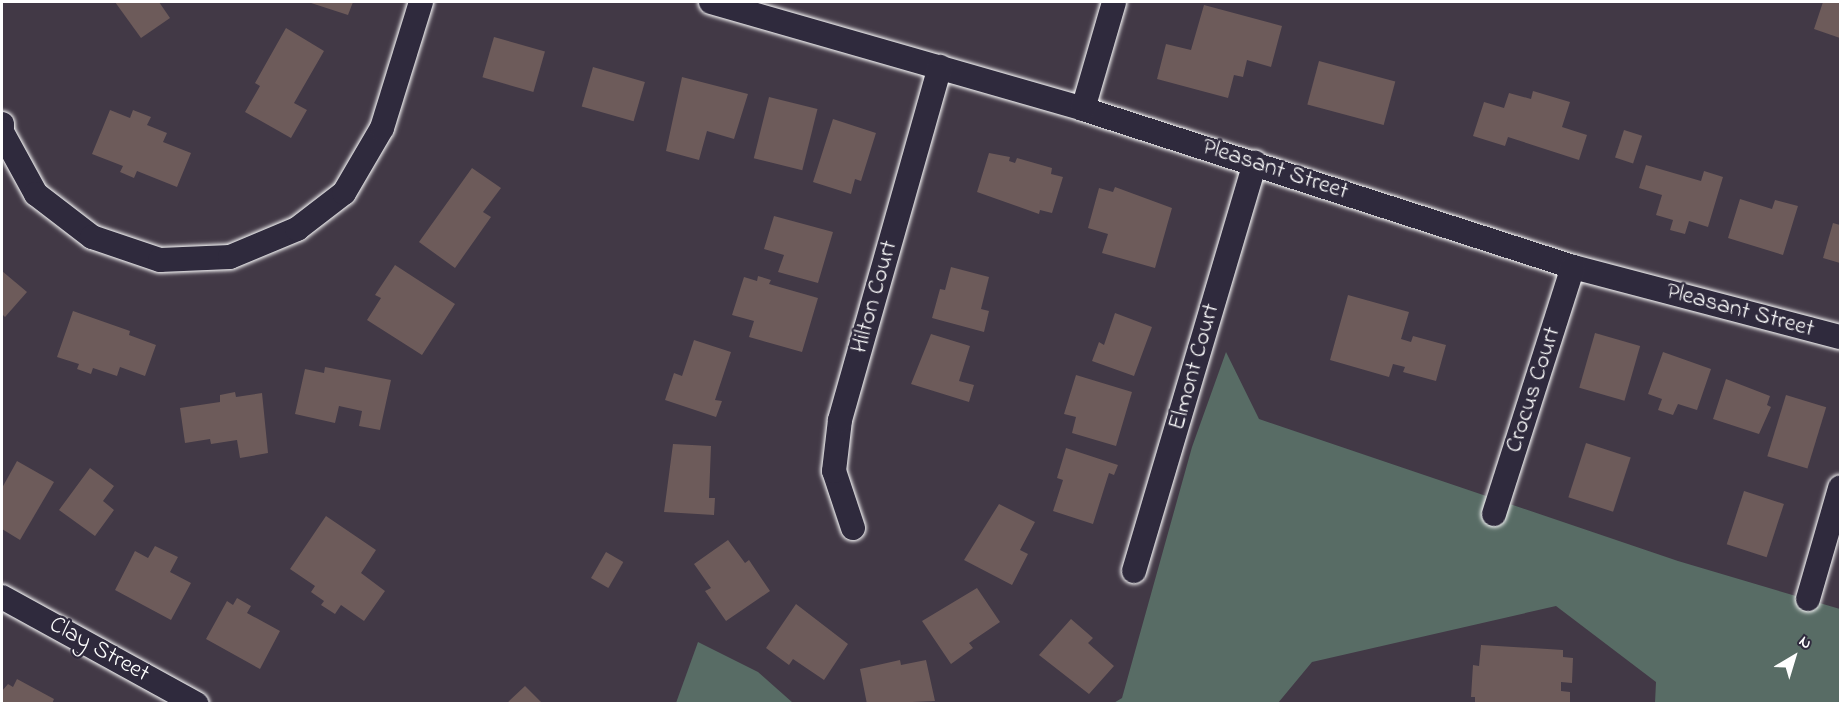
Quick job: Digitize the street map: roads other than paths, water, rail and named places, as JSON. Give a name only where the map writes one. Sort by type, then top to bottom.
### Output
[{"type":"street","points":[[2,124],[2,132],[36,194],[92,237],[160,260],[230,256],[297,229],[344,193],[382,129],[421,2]]},
{"type":"street","name":"Pleasant Street","points":[[711,2],[1083,109],[1573,267],[1840,337]]},
{"type":"street","points":[[1083,109],[1114,2]]},
{"type":"street","name":"Hilton Court","points":[[853,528],[834,471],[840,420],[940,67]]},
{"type":"street","name":"Elmont Court","points":[[1134,571],[1255,163]]},
{"type":"street","name":"Crocus Court","points":[[1494,514],[1573,267]]},
{"type":"street","points":[[1808,599],[1840,488]]},
{"type":"street","name":"Clay Street","points":[[2,597],[196,704]]}]
